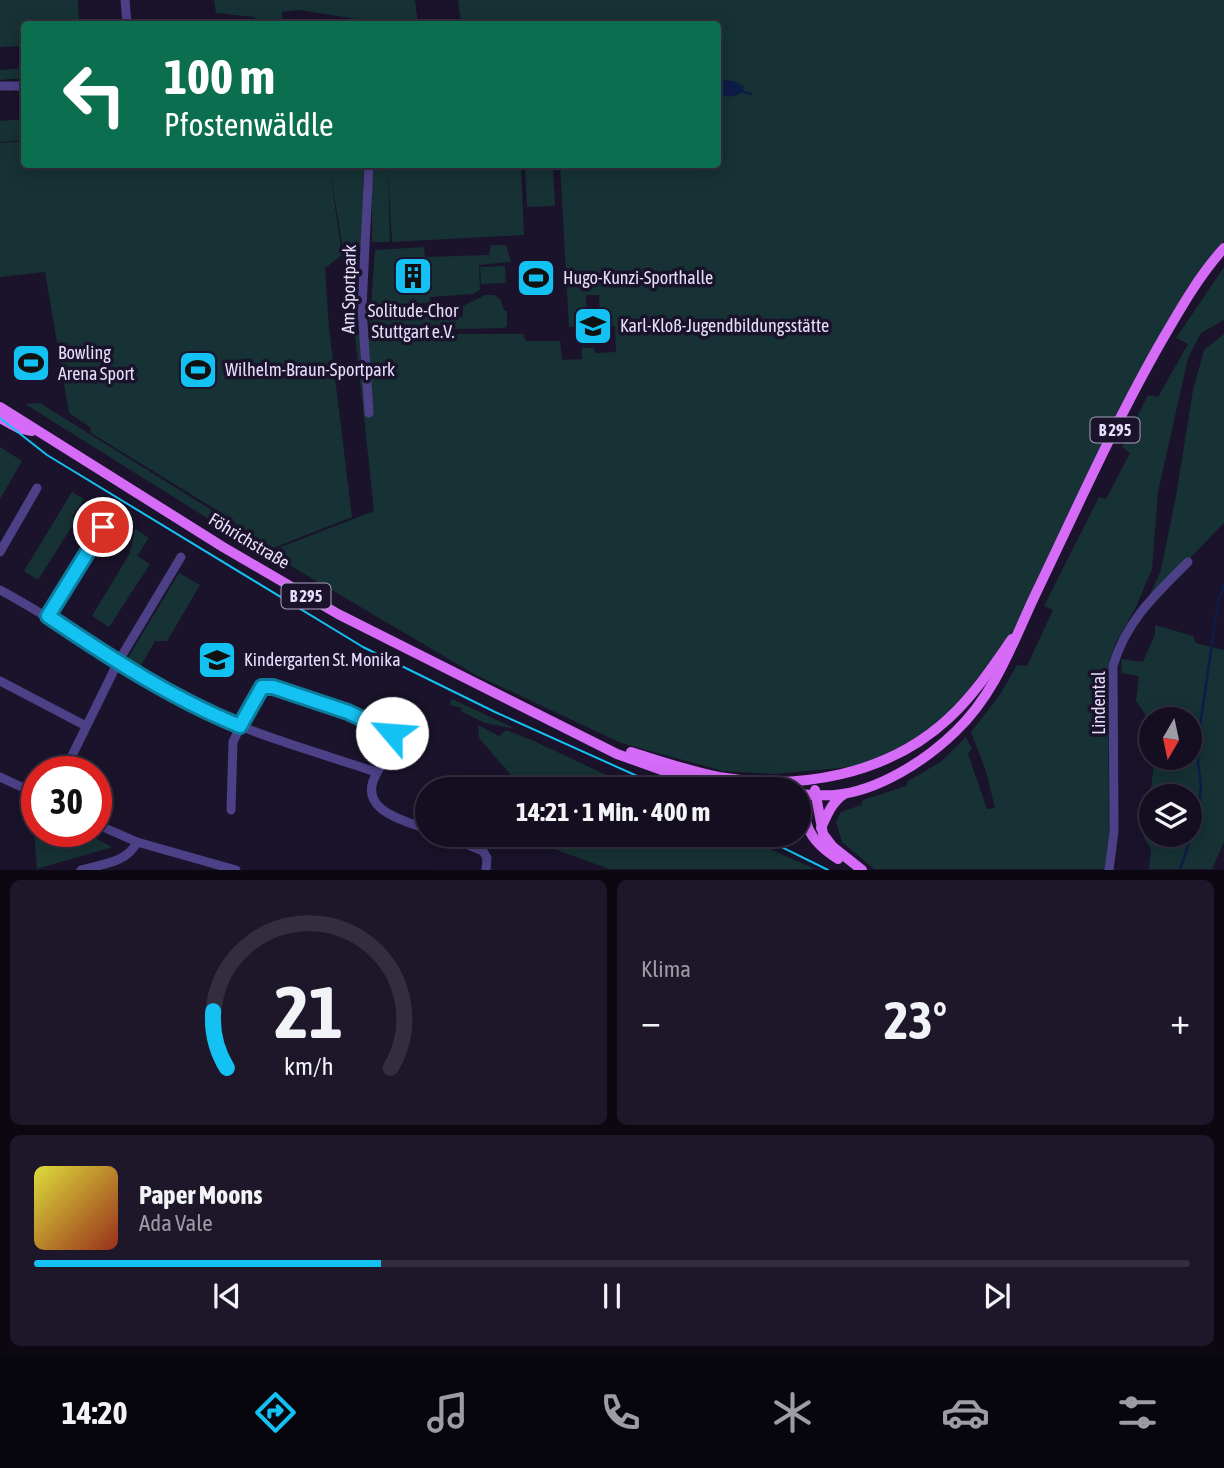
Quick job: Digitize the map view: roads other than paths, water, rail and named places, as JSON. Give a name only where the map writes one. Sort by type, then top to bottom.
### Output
[{"type":"main road","name":"B 295","points":[[811,794],[845,793],[875,783],[908,767],[957,730],[1004,668],[1023,622],[1144,372],[1193,286],[1224,248]]},
{"type":"main road","points":[[0,398],[24,422]]},
{"type":"main road","name":"Föhrichstraße","points":[[0,407],[280,581],[338,614],[585,737]]},
{"type":"main road","points":[[0,418],[18,428],[42,433]]},
{"type":"main road","name":"B 295","points":[[811,778],[856,771],[891,758],[934,731],[962,705],[989,672],[1023,622]]},
{"type":"main road","name":"B 295","points":[[585,737],[699,773],[724,777]]},
{"type":"main road","name":"B 295","points":[[585,737],[617,754],[680,777]]},
{"type":"main road","points":[[811,802],[830,776]]},
{"type":"main road","points":[[811,788],[815,794],[821,828],[833,847],[862,870]]},
{"type":"main road","points":[[821,828],[833,805],[845,793]]},
{"type":"main road","points":[[811,830],[825,851],[853,870]]},
{"type":"street","points":[[125,0],[127,21]]},
{"type":"street","points":[[0,86],[21,86]]},
{"type":"street","name":"Am Sportpark","points":[[369,168],[362,307],[369,413]]},
{"type":"street","points":[[0,552],[37,488]]},
{"type":"street","points":[[48,616],[103,527]]},
{"type":"street","points":[[72,756],[118,662],[181,557]]},
{"type":"street","name":"Lindental","points":[[1109,870],[1114,831],[1113,666],[1119,643],[1142,609],[1188,562]]},
{"type":"street","points":[[0,590],[48,616],[118,662],[214,715],[279,742],[376,772]]},
{"type":"street","points":[[0,681],[86,726]]},
{"type":"street","points":[[231,810],[233,742],[262,687],[273,687],[348,712],[392,733],[397,738],[396,745],[376,772],[372,791],[378,808],[385,814],[415,825]]},
{"type":"street","points":[[0,777],[21,787]]},
{"type":"street","points":[[112,831],[137,842],[236,870]]},
{"type":"street","points":[[81,870],[125,856],[133,850],[137,842]]},
{"type":"street","points":[[473,847],[483,851],[487,858],[486,870]]},
{"type":"water","points":[[721,80],[734,81],[744,87],[743,91],[737,95],[721,95]]},
{"type":"waterway","points":[[741,91],[751,94]]},
{"type":"waterway","points":[[1180,870],[1197,818],[1201,787],[1198,762],[1200,726],[1218,602],[1224,585]]},
{"type":"tram line","points":[[0,418],[47,455],[363,647],[495,712],[639,777]]},
{"type":"tram line","points":[[781,847],[828,870]]},
{"type":"place","name":"Solitude-Chor Stuttgart e.V.","points":[[413,276]]},
{"type":"place","name":"Hugo-Kunzi-Sporthalle","points":[[536,278]]},
{"type":"place","name":"Karl-Kloß-Jugendbildungsstätte","points":[[593,326]]},
{"type":"place","name":"Bowling Arena Sport","points":[[31,363]]},
{"type":"place","name":"Wilhelm-Braun-Sportpark","points":[[198,370]]},
{"type":"place","name":"Kindergarten St. Monika","points":[[217,660]]}]
